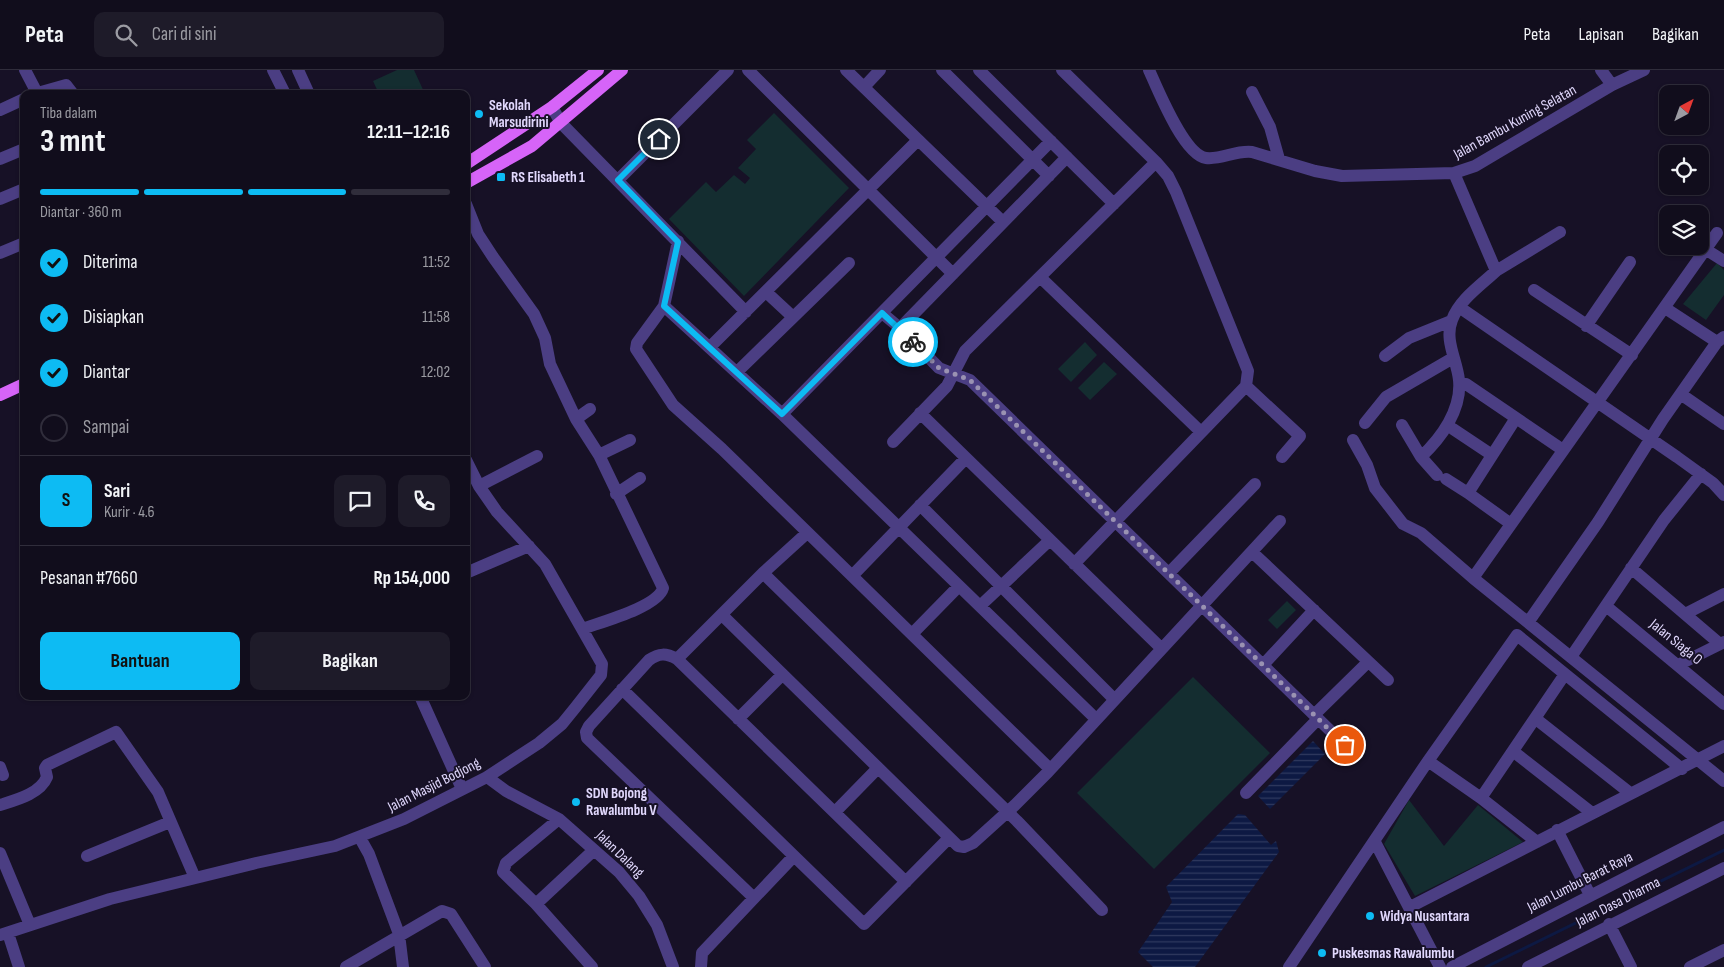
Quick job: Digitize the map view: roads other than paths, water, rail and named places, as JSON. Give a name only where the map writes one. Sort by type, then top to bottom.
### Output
[{"type":"main road","points":[[470,161],[552,107],[598,70]]},
{"type":"main road","points":[[470,181],[532,146],[622,70]]},
{"type":"main road","points":[[0,395],[20,386]]},
{"type":"street","points":[[25,70],[34,90]]},
{"type":"street","points":[[274,70],[282,90]]},
{"type":"street","points":[[298,70],[308,90]]},
{"type":"street","points":[[618,180],[728,70]]},
{"type":"street","points":[[748,70],[953,274]]},
{"type":"street","points":[[846,70],[1003,222]]},
{"type":"street","points":[[864,87],[880,70]]},
{"type":"street","points":[[942,70],[1049,176]]},
{"type":"street","points":[[979,70],[1114,204]]},
{"type":"street","points":[[1062,70],[1168,176],[1248,371],[1246,386],[1074,564]]},
{"type":"street","name":"Jalan Bambu Kuning Selatan","points":[[1149,70],[1181,136],[1197,154],[1206,158],[1243,151],[1279,159],[1315,171],[1342,176],[1454,173],[1490,158],[1612,85],[1644,70]]},
{"type":"street","points":[[1601,70],[1612,85]]},
{"type":"street","points":[[47,90],[66,85],[70,90]]},
{"type":"street","points":[[1252,92],[1270,127],[1279,159]]},
{"type":"street","points":[[0,110],[20,101]]},
{"type":"street","points":[[552,107],[561,123],[746,312]]},
{"type":"street","points":[[710,348],[918,140]]},
{"type":"street","points":[[782,414],[1051,141]]},
{"type":"street","points":[[0,160],[20,151]]},
{"type":"street","points":[[900,328],[1067,157]]},
{"type":"street","points":[[894,442],[947,386],[965,351],[1156,162]]},
{"type":"street","points":[[1454,173],[1496,271]]},
{"type":"street","points":[[0,199],[20,192]]},
{"type":"street","points":[[470,214],[478,234],[534,314],[545,338],[550,364],[576,419],[599,455],[616,494],[663,588],[662,593],[652,602],[582,629]]},
{"type":"street","points":[[1421,457],[1444,433],[1459,394],[1459,379],[1453,358],[1450,335],[1451,321],[1459,307],[1496,271],[1560,232]]},
{"type":"street","points":[[1709,243],[1716,233]]},
{"type":"street","points":[[678,242],[664,306],[637,343],[636,349],[673,405],[808,533],[1050,769]]},
{"type":"street","points":[[0,253],[20,245]]},
{"type":"street","points":[[1709,252],[1724,261]]},
{"type":"street","points":[[1474,578],[1701,255]]},
{"type":"street","points":[[1586,326],[1630,262]]},
{"type":"street","points":[[737,372],[848,263]]},
{"type":"street","points":[[1040,277],[1201,432]]},
{"type":"street","points":[[1534,290],[1632,355]]},
{"type":"street","points":[[766,292],[793,317]]},
{"type":"street","points":[[664,306],[782,414],[1096,720]]},
{"type":"street","points":[[1459,307],[1701,474],[1724,495]]},
{"type":"street","points":[[1529,621],[1598,522],[1650,440],[1721,340],[1665,308]]},
{"type":"street","points":[[882,313],[900,328],[939,368],[970,380],[1345,745]]},
{"type":"street","points":[[1385,356],[1409,338],[1451,321]]},
{"type":"street","points":[[1365,423],[1386,397],[1453,358]]},
{"type":"street","points":[[1466,384],[1563,450]]},
{"type":"street","points":[[1246,386],[1300,436],[1282,457]]},
{"type":"street","points":[[1682,395],[1724,424]]},
{"type":"street","points":[[576,419],[590,409]]},
{"type":"street","points":[[920,413],[1161,648]]},
{"type":"street","points":[[1468,493],[1516,418]]},
{"type":"street","points":[[1402,424],[1421,457],[1442,477],[1511,524]]},
{"type":"street","points":[[1453,430],[1492,455]]},
{"type":"street","points":[[599,455],[630,440]]},
{"type":"street","points":[[1353,440],[1367,465],[1375,488],[1384,503],[1403,524],[1421,533],[1724,781]]},
{"type":"street","points":[[478,486],[537,456]]},
{"type":"street","points":[[852,576],[966,458]]},
{"type":"street","name":"Jalan Masjid Bodjong","points":[[4,934],[110,899],[280,857],[335,846],[360,838],[404,819],[487,777],[549,736],[562,724],[601,675],[602,664],[545,564],[498,512],[478,486],[470,469]]},
{"type":"street","points":[[1571,657],[1664,520],[1701,474]]},
{"type":"street","points":[[616,494],[640,478]]},
{"type":"street","points":[[1169,573],[1255,484]]},
{"type":"street","points":[[920,506],[1114,699]]},
{"type":"street","points":[[722,615],[958,846],[964,847],[972,843],[1008,811],[1050,769],[1280,521]]},
{"type":"street","points":[[678,659],[763,573],[808,533]]},
{"type":"street","points":[[980,606],[1050,540]]},
{"type":"street","points":[[470,572],[529,546]]},
{"type":"street","points":[[1252,552],[1388,680]]},
{"type":"street","points":[[1631,568],[1722,643],[1678,665]]},
{"type":"street","points":[[763,573],[1008,811],[1102,910]]},
{"type":"street","points":[[912,634],[959,586]]},
{"type":"street","points":[[1685,614],[1724,594]]},
{"type":"street","name":"Jalan Siaga O","points":[[1606,606],[1678,665],[1721,697]]},
{"type":"street","points":[[1263,665],[1314,610]]},
{"type":"street","points":[[1289,967],[1428,761],[1518,635],[1682,769]]},
{"type":"street","points":[[753,897],[587,738],[586,732],[589,726],[656,654],[668,654],[678,659],[906,882]]},
{"type":"street","points":[[1246,794],[1368,662]]},
{"type":"street","points":[[738,719],[782,674]]},
{"type":"street","points":[[1482,798],[1565,674]]},
{"type":"street","points":[[622,689],[864,924],[950,838]]},
{"type":"street","points":[[422,700],[462,789]]},
{"type":"street","points":[[1536,718],[1630,793]]},
{"type":"street","points":[[0,805],[41,787],[47,777],[45,768],[47,765],[114,732],[119,734],[152,783],[195,878]]},
{"type":"street","points":[[1410,907],[1724,746]]},
{"type":"street","points":[[1514,752],[1592,813]]},
{"type":"street","points":[[1428,761],[1482,798],[1538,842]]},
{"type":"street","points":[[834,812],[878,768]]},
{"type":"street","name":"Jalan Dalang","points":[[487,777],[506,791],[559,819],[619,872],[639,896],[657,925],[673,967]]},
{"type":"street","points":[[559,819],[503,867],[506,877],[536,904],[592,967]]},
{"type":"street","points":[[87,856],[170,822]]},
{"type":"street","name":"Jalan Lumbu Barat Raya","points":[[1452,967],[1724,827]]},
{"type":"street","points":[[1558,830],[1590,895]]},
{"type":"street","points":[[360,838],[369,854],[400,934],[403,967]]},
{"type":"street","points":[[1375,842],[1440,967]]},
{"type":"street","points":[[536,904],[594,850]]},
{"type":"street","points":[[0,854],[30,925]]},
{"type":"street","points":[[701,967],[702,953],[753,897],[794,856]]},
{"type":"street","name":"Jalan Dasa Dharma","points":[[1528,967],[1609,924],[1724,868]]},
{"type":"street","points":[[346,967],[442,911],[451,914],[485,967]]},
{"type":"street","points":[[1609,924],[1631,967]]},
{"type":"street","points":[[4,934],[19,967]]},
{"type":"street","points":[[1690,967],[1706,963],[1724,950]]},
{"type":"water","points":[[1313,741],[1325,754],[1270,809],[1258,796]]},
{"type":"water","points":[[1238,814],[1245,815],[1271,845],[1276,841],[1279,852],[1195,967],[1153,967],[1138,952],[1172,902],[1166,887]]},
{"type":"waterway","points":[[1486,967],[1724,850]]},
{"type":"place","name":"Sekolah Marsudirini","points":[[479,114]]},
{"type":"place","name":"RS Elisabeth 1","points":[[501,177]]},
{"type":"place","name":"SDN Bojong Rawalumbu V","points":[[576,802]]},
{"type":"place","name":"Widya Nusantara","points":[[1370,916]]},
{"type":"place","name":"Puskesmas Rawalumbu","points":[[1322,953]]}]
